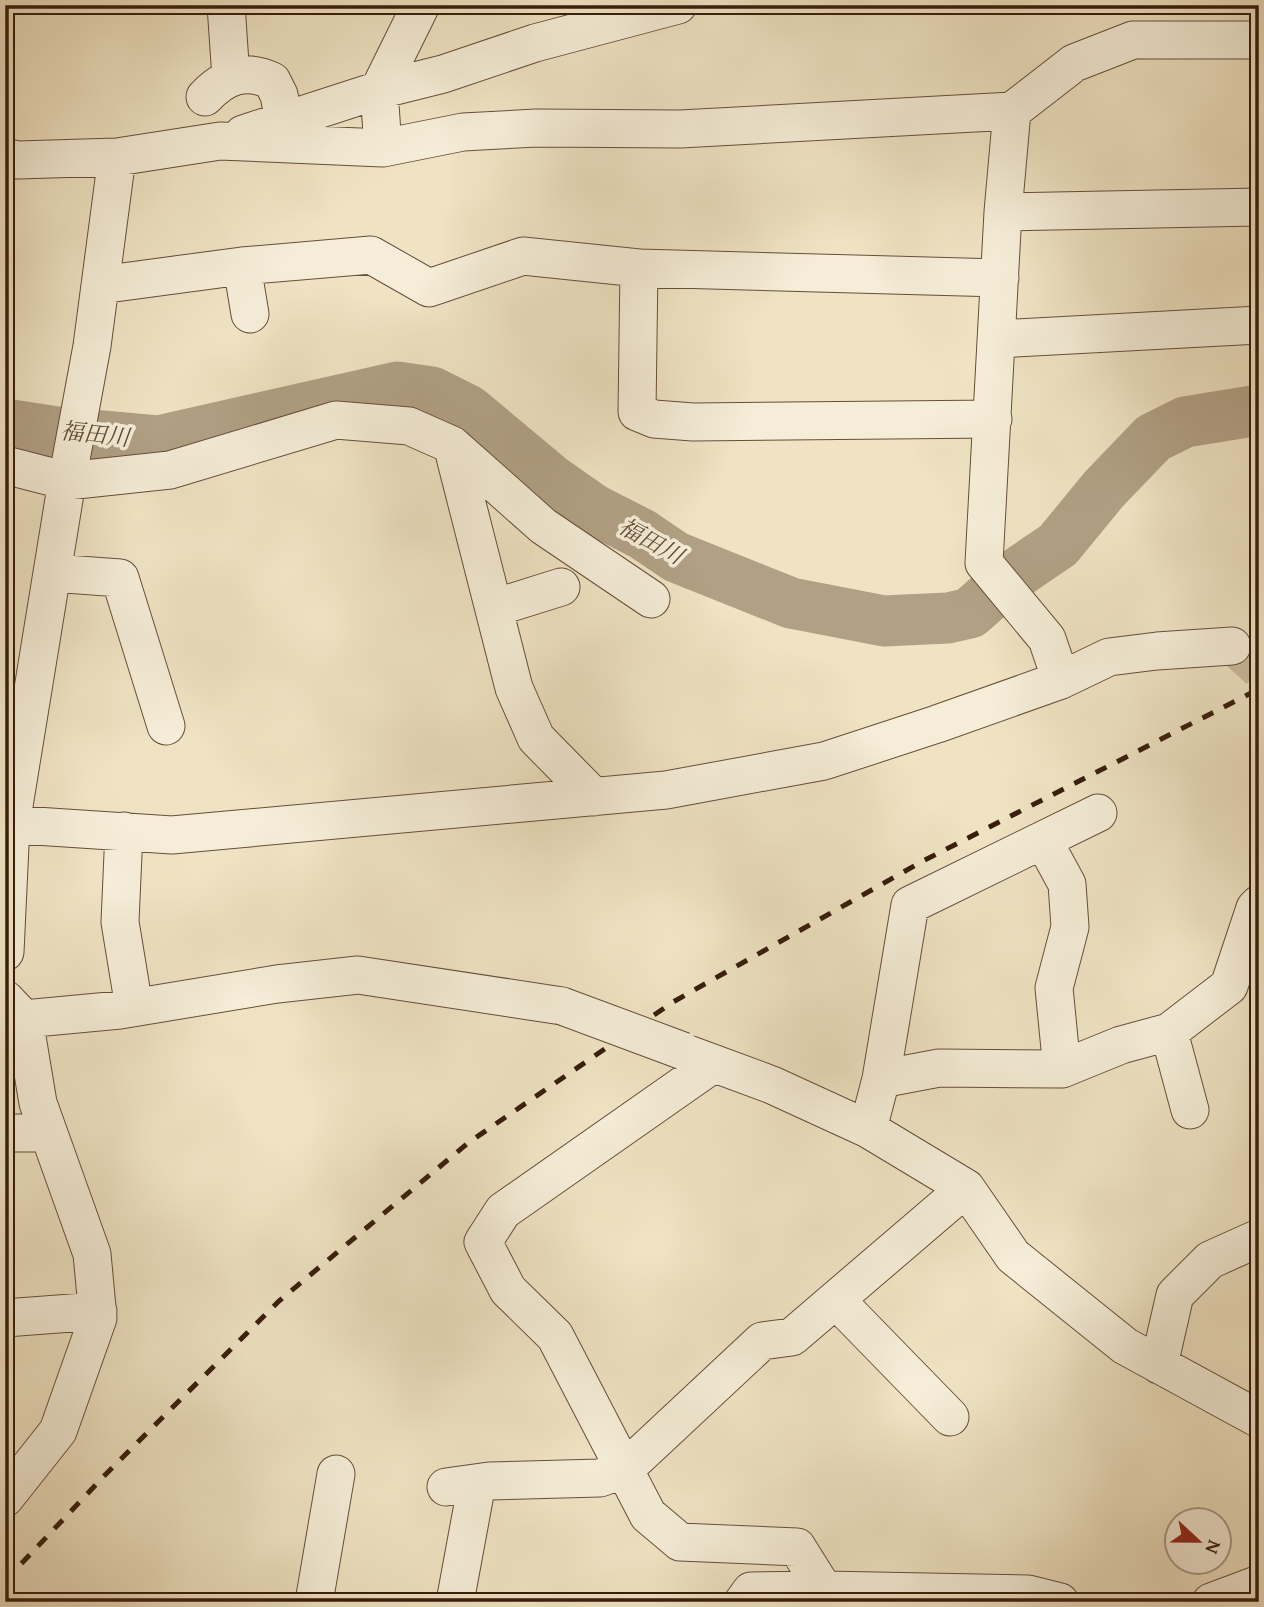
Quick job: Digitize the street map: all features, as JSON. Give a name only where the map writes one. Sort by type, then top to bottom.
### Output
[{"type":"street","points":[[226,5],[218,87],[258,74],[272,80],[279,95],[284,121]]},
{"type":"street","points":[[383,148],[379,90],[421,5]]},
{"type":"street","points":[[5,157],[18,160],[117,157],[219,142],[535,43],[678,5]]},
{"type":"street","points":[[219,142],[383,148],[463,132],[536,128],[680,129],[1012,111],[1074,63],[1133,40],[1259,40]]},
{"type":"street","points":[[1012,111],[1003,212],[984,563],[1047,639],[1061,680]]},
{"type":"street","points":[[5,952],[8,824],[80,409],[117,157]]},
{"type":"street","points":[[1003,212],[1259,207]]},
{"type":"street","points":[[100,285],[242,267],[370,255],[429,288],[523,256],[639,268],[1000,278]]},
{"type":"street","points":[[242,267],[250,314]]},
{"type":"street","points":[[639,268],[637,412],[654,419],[693,422],[993,419]]},
{"type":"street","points":[[997,339],[1259,325]]},
{"type":"street","points":[[5,465],[67,481],[170,470],[336,420],[409,426],[452,445],[543,526],[652,599]]},
{"type":"street","points":[[452,445],[514,688],[536,738],[594,797]]},
{"type":"street","points":[[52,573],[120,578],[129,652],[166,726]]},
{"type":"street","points":[[494,608],[561,587]]},
{"type":"street","points":[[8,824],[172,835],[666,790],[824,761],[1061,680],[1109,657],[1231,646]]},
{"type":"street","points":[[868,1129],[881,1079],[910,905],[1098,813]]},
{"type":"street","points":[[124,831],[120,922],[134,1007]]},
{"type":"street","points":[[1043,840],[1067,884],[1070,927],[1054,988],[1062,1069]]},
{"type":"street","points":[[881,1079],[939,1069],[1062,1069],[1121,1045],[1169,1032],[1229,986],[1245,988],[1255,908],[1259,904]]},
{"type":"street","points":[[5,1498],[58,1431],[98,1318],[92,1254],[38,1103],[15,1009],[134,1007],[277,984],[358,975],[562,1006],[772,1085],[868,1129],[966,1188],[1013,1256],[1125,1346],[1259,1419]]},
{"type":"street","points":[[1169,1032],[1190,1110]]},
{"type":"street","points":[[698,1058],[503,1211],[483,1242],[508,1290],[555,1336],[648,1515],[680,1542],[796,1547],[824,1590]]},
{"type":"street","points":[[5,1133],[48,1133]]},
{"type":"street","points":[[455,1602],[461,1485],[600,1478],[625,1469],[762,1341],[792,1337],[966,1188]]},
{"type":"street","points":[[1159,1365],[1175,1295],[1210,1261],[1259,1238]]},
{"type":"street","points":[[836,1300],[950,1417]]},
{"type":"street","points":[[5,1318],[98,1311]]},
{"type":"street","points":[[313,1602],[336,1474]]},
{"type":"street","points":[[1211,1602],[1259,1584]]},
{"type":"street","points":[[743,1602],[751,1591],[824,1590],[1028,1594],[1060,1602]]},
{"type":"waterway","name":"福田川","points":[[5,424],[57,432],[158,441],[397,387],[432,392],[468,410],[553,481],[593,509],[642,534],[676,557],[791,603],[884,621],[948,618],[970,613],[1011,577],[1058,545],[1104,489],[1153,438],[1185,422],[1259,410]]},
{"type":"tunnel","points":[[1232,646],[1259,670]]},
{"type":"railway","points":[[5,1581],[106,1474],[279,1301],[468,1143],[673,1002],[923,861],[1259,689]]}]
